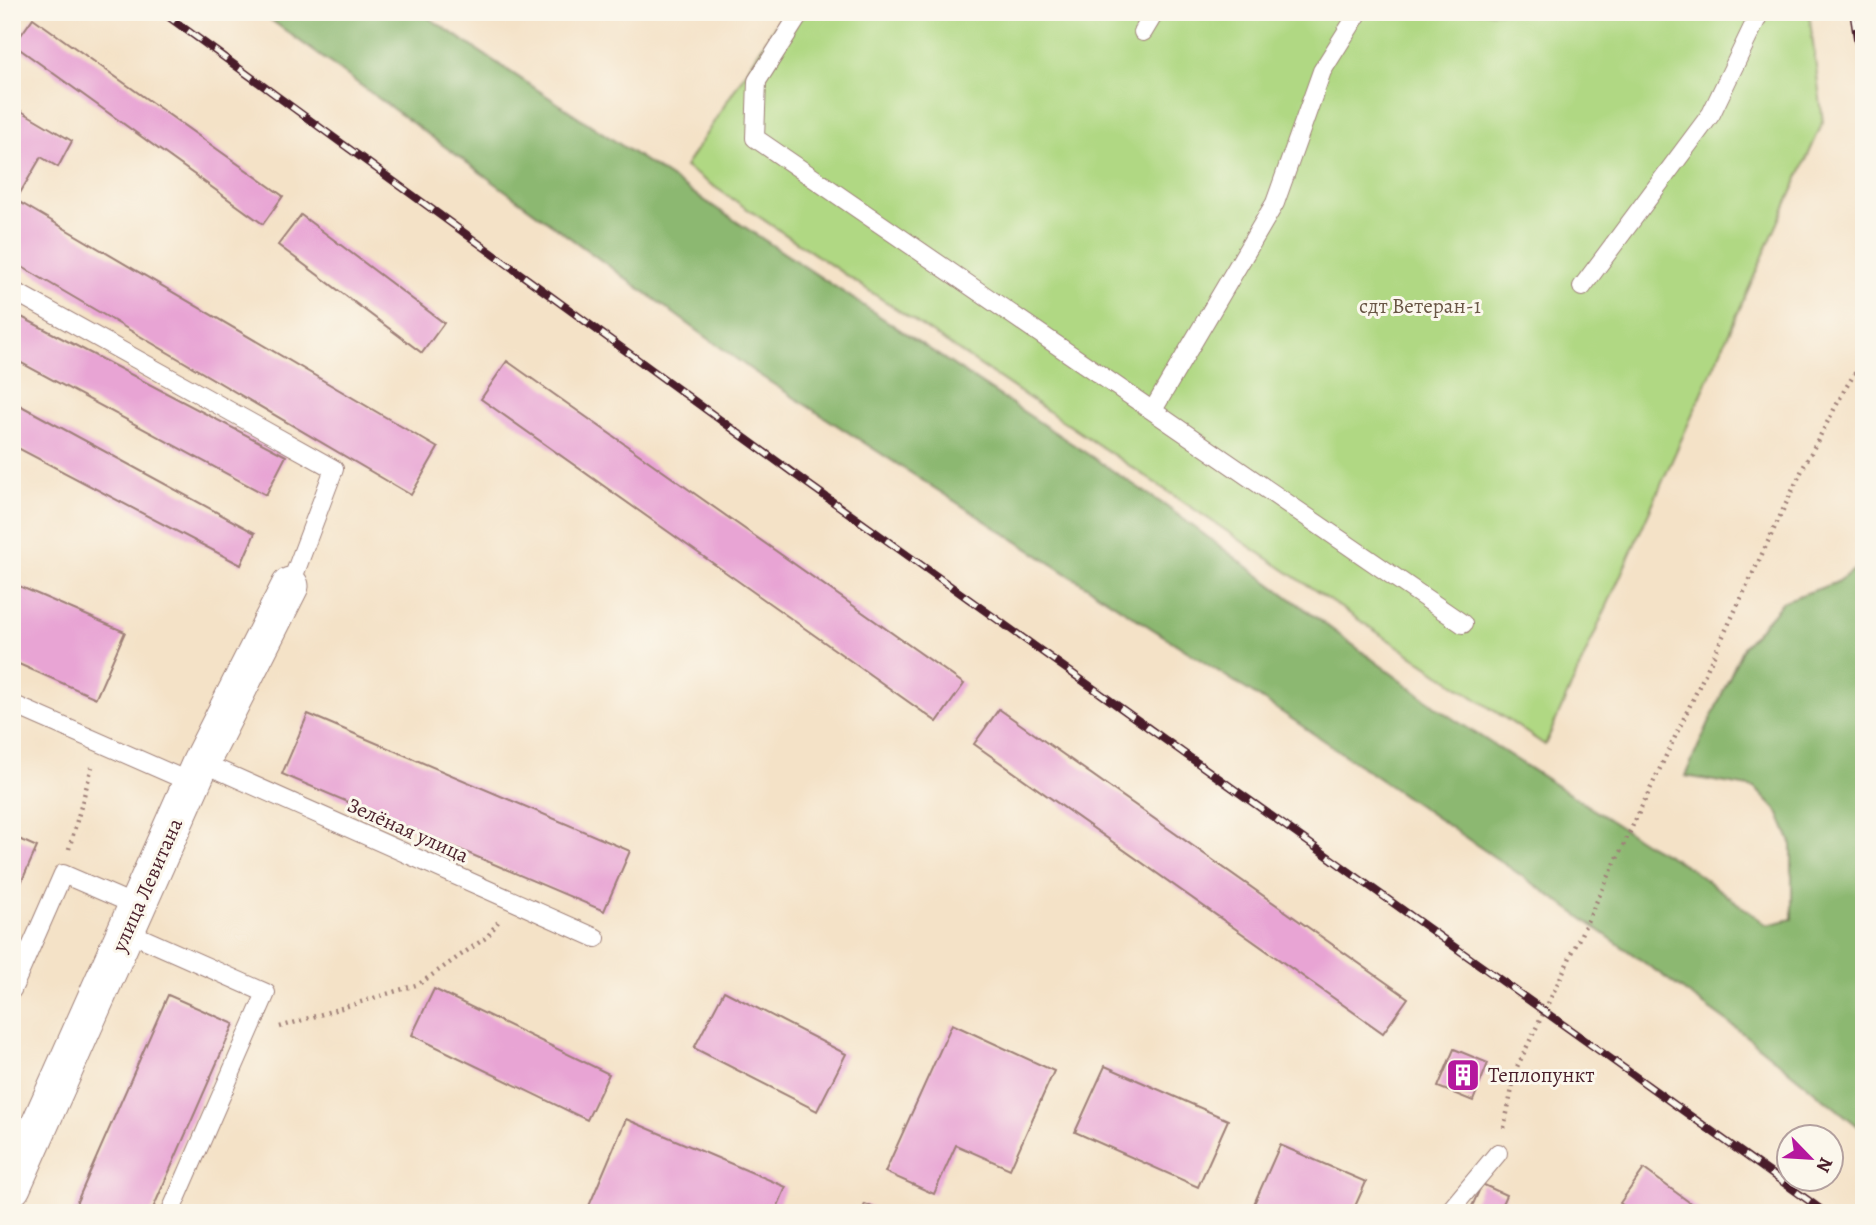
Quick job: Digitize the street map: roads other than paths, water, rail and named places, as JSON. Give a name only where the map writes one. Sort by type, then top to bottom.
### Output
[{"type":"street","name":"улица Левитана","points":[[12,1187],[196,773],[290,586]]},
{"type":"lane","points":[[801,12],[757,81],[755,138],[1463,624]]},
{"type":"lane","points":[[1143,32],[1155,12]]},
{"type":"lane","points":[[1153,410],[1275,203],[1322,71],[1359,12]]},
{"type":"lane","points":[[1583,287],[1711,114],[1760,12]]},
{"type":"lane","points":[[12,290],[334,468],[290,586]]},
{"type":"lane","name":"Зелёная улица","points":[[12,704],[98,742],[196,773],[513,901],[596,938]]},
{"type":"lane","points":[[12,989],[63,874],[132,919],[266,993],[170,1213]]},
{"type":"lane","points":[[1448,1213],[1498,1153]]},
{"type":"railway","points":[[162,12],[808,484],[1826,1213]]},
{"type":"railway","points":[[1853,12],[1864,84]]},
{"type":"place","name":"Теплопункт","points":[[1463,1075]]},
{"type":"park label","name":"сдт Ветеран-1","points":[[1420,306]]}]
